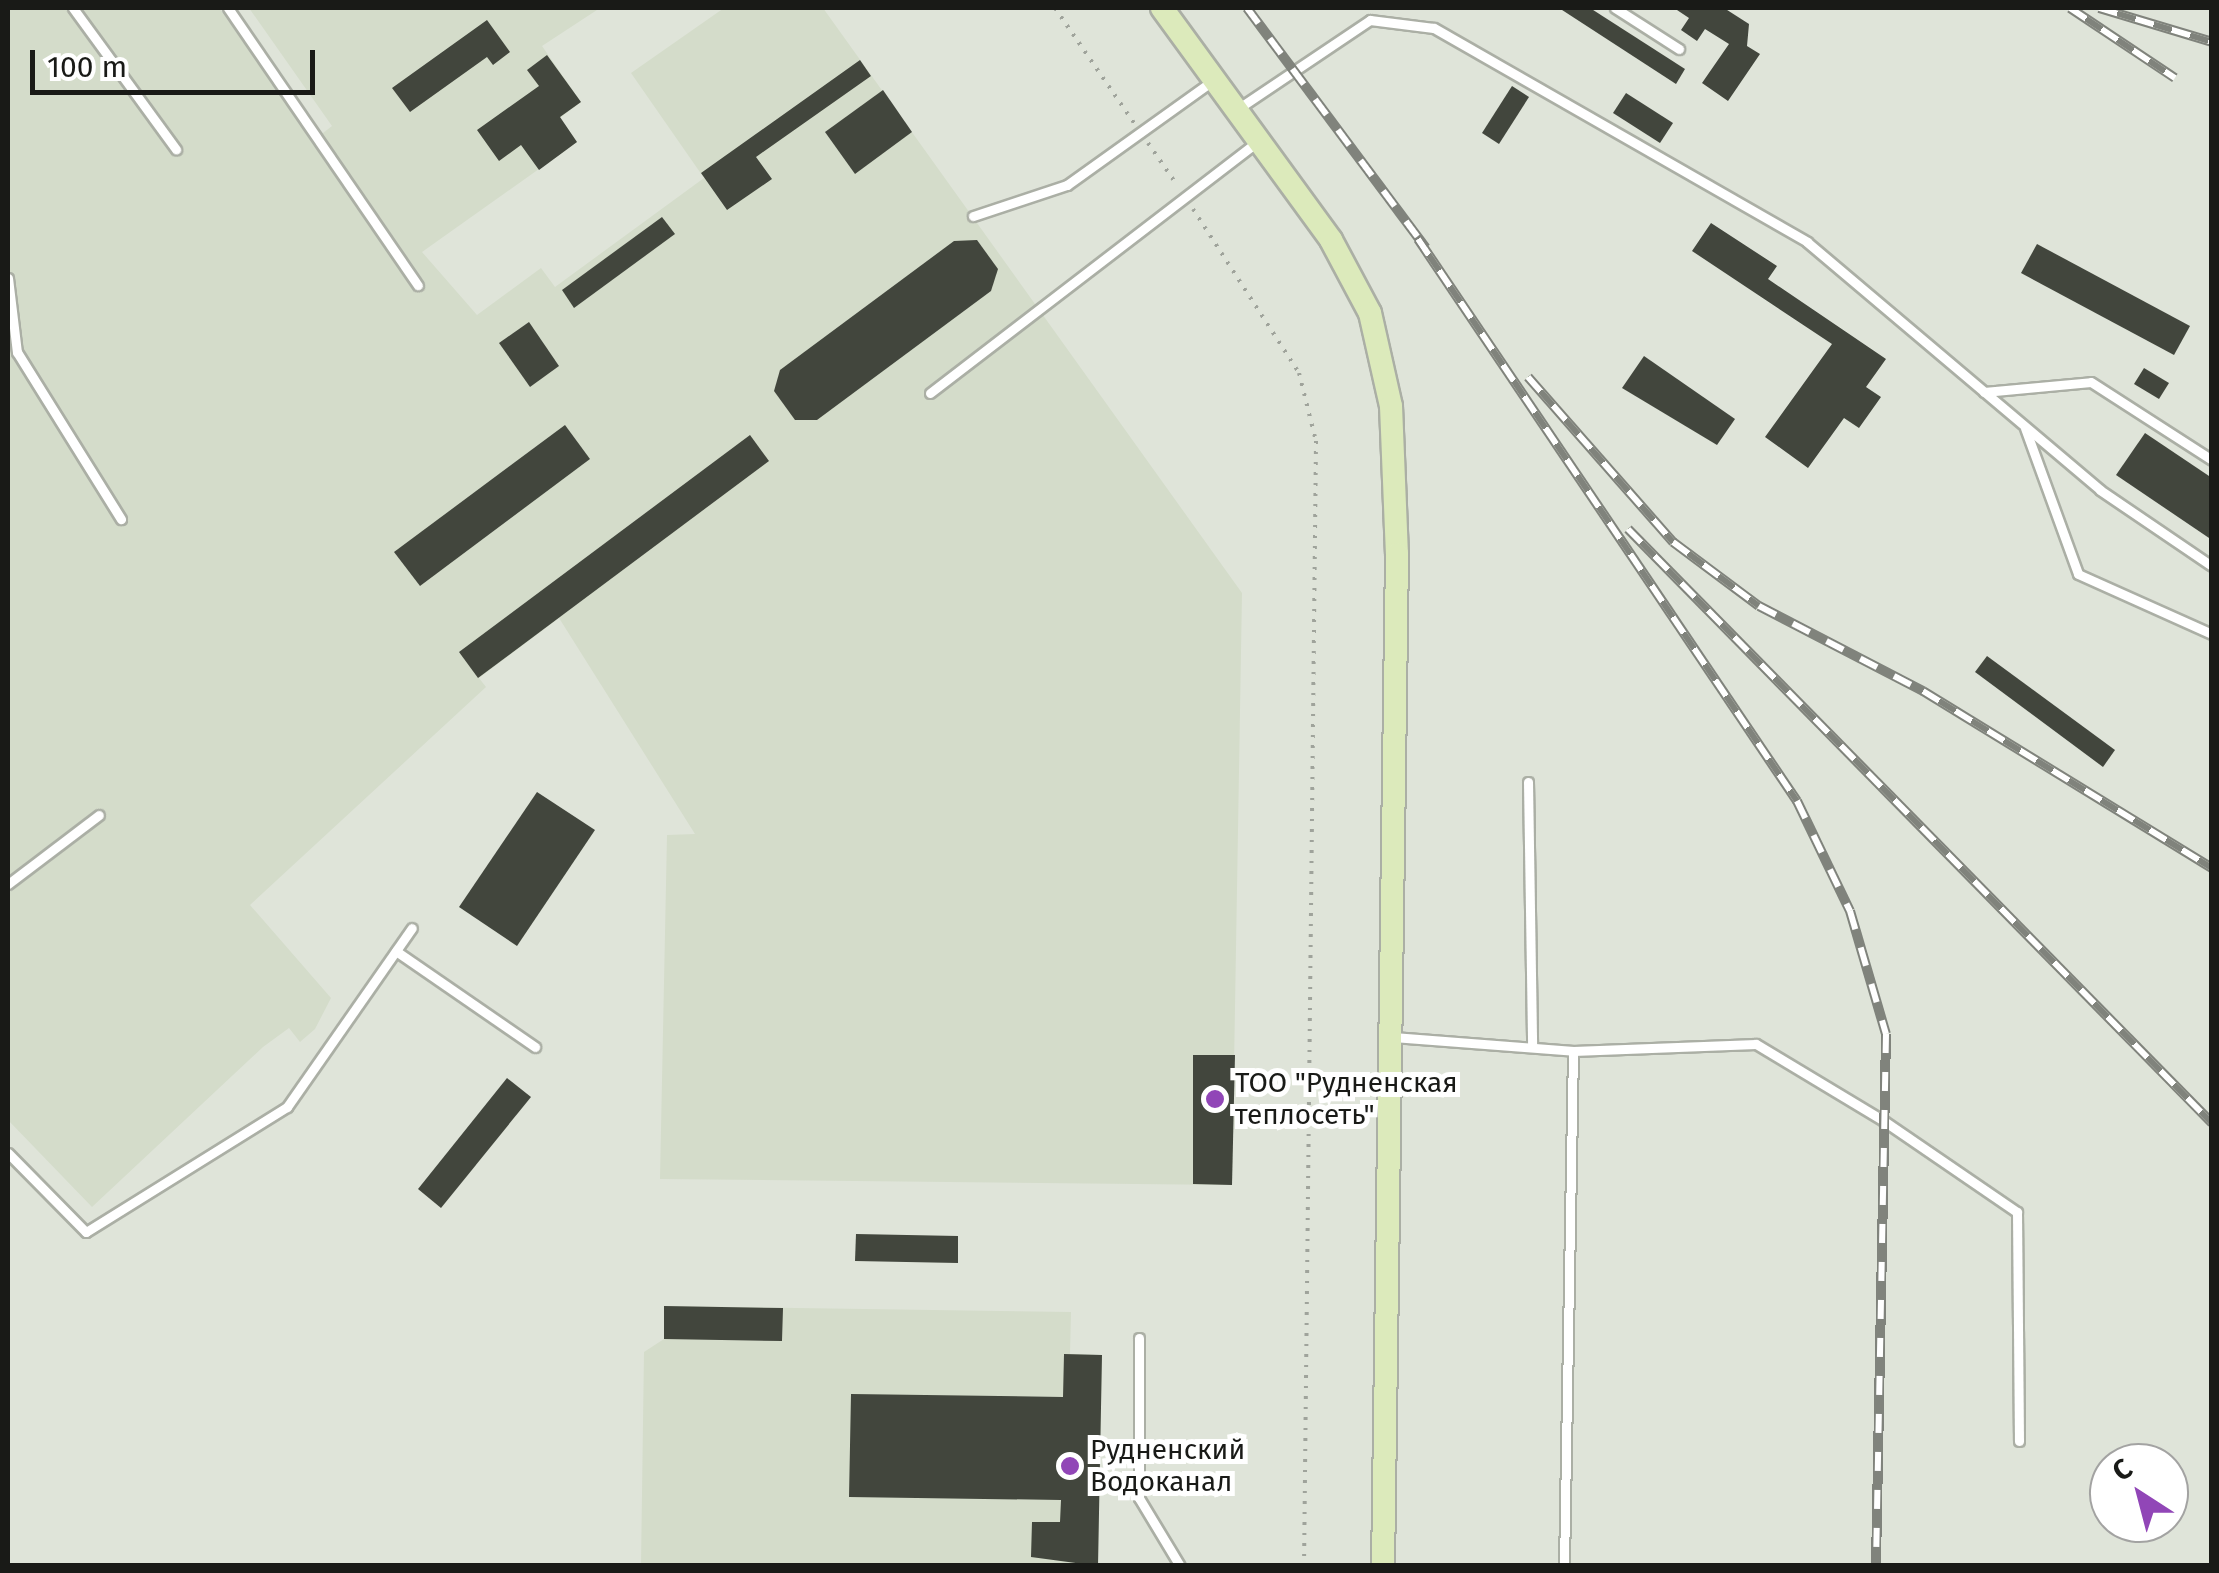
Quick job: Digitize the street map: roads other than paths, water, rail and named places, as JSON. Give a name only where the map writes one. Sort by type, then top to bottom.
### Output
[{"type":"street","points":[[1162,8],[1331,240],[1370,313],[1391,406],[1384,1566]]},
{"type":"lane","points":[[74,8],[176,149]]},
{"type":"lane","points":[[228,8],[418,285]]},
{"type":"lane","points":[[1370,20],[1371,8]]},
{"type":"lane","points":[[1616,8],[1679,48]]},
{"type":"lane","points":[[1236,110],[1370,20],[1434,28],[1807,242],[2024,426],[2212,566]]},
{"type":"lane","points":[[972,216],[1067,186],[1214,79]]},
{"type":"lane","points":[[930,393],[1259,140]]},
{"type":"lane","points":[[8,278],[17,352],[121,519]]},
{"type":"lane","points":[[1984,392],[2091,382],[2212,460]]},
{"type":"lane","points":[[2024,426],[2078,574],[2212,634]]},
{"type":"lane","points":[[1528,782],[1532,1047]]},
{"type":"lane","points":[[8,884],[99,815]]},
{"type":"lane","points":[[8,1153],[86,1232],[287,1106],[412,928]]},
{"type":"lane","points":[[396,951],[535,1047]]},
{"type":"lane","points":[[1390,1036],[1573,1050],[1756,1044],[2016,1212],[2019,1441]]},
{"type":"lane","points":[[1564,1566],[1573,1050]]},
{"type":"lane","points":[[1139,1338],[1139,1498],[1180,1566]]},
{"type":"railway","points":[[1247,8],[1426,248]]},
{"type":"railway","points":[[2070,8],[2175,78]]},
{"type":"railway","points":[[2099,8],[2212,42]]},
{"type":"railway","points":[[1418,239],[1797,801],[1850,911],[1886,1034],[1876,1566]]},
{"type":"railway","points":[[1528,377],[1673,542],[1759,606],[1923,691],[2212,868]]},
{"type":"railway","points":[[1628,529],[2212,1123]]},
{"type":"place","name":"ТОО \"Рудненская теплосеть\"","points":[[1215,1099]]},
{"type":"place","name":"Рудненский Водоканал","points":[[1070,1466]]}]
